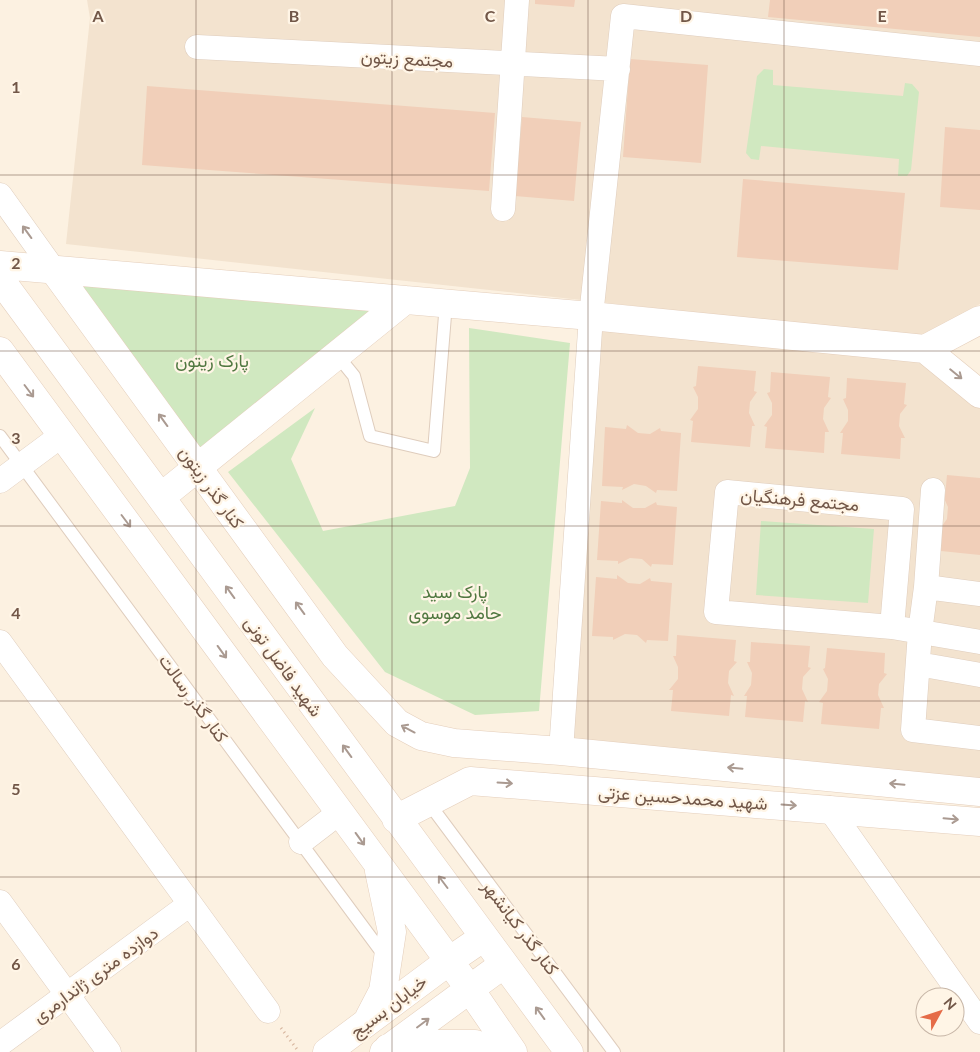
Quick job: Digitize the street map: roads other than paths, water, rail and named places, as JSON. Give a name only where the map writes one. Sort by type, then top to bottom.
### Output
[{"type":"main road","points":[[0,266],[591,316],[925,349],[980,320]]},
{"type":"main road","name":"کنار گذر زیتون","points":[[53,269],[335,656],[397,723],[421,736],[454,743]]},
{"type":"main road","name":"شهید فاضل تونی","points":[[0,280],[569,1052]]},
{"type":"main road","points":[[161,497],[405,300]]},
{"type":"main road","points":[[925,349],[980,394]]},
{"type":"main road","points":[[0,351],[469,988],[513,1052]]},
{"type":"main road","points":[[396,819],[470,780],[454,743]]},
{"type":"main road","name":"شهید محمدحسین عزتی","points":[[454,743],[561,751],[980,792]]},
{"type":"main road","name":"شهید محمدحسین عزتی","points":[[470,780],[829,808],[980,822]]},
{"type":"main road","points":[[367,1022],[383,991],[392,932],[377,863]]},
{"type":"main road","name":"خیابان بسیج","points":[[327,1052],[484,937]]},
{"type":"main road","name":"خیابان بسیج","points":[[386,1050],[504,964]]},
{"type":"main road","points":[[386,1050],[438,1044],[482,1049]]},
{"type":"street","points":[[503,210],[517,0]]},
{"type":"street","points":[[561,751],[591,316],[623,16],[980,54]]},
{"type":"street","name":"مجتمع زیتون","points":[[197,46],[618,69]]},
{"type":"street","name":"کنار گذر زیتون","points":[[0,195],[53,269]]},
{"type":"street","points":[[0,481],[62,435]]},
{"type":"street","points":[[933,490],[913,730],[980,738]]},
{"type":"street","name":"مجتمع فرهنگیان","points":[[892,628],[902,509],[727,492],[716,612],[892,628],[980,642]]},
{"type":"street","points":[[926,587],[980,594]]},
{"type":"street","points":[[0,642],[268,1011]]},
{"type":"street","points":[[918,664],[980,675]]},
{"type":"street","points":[[829,808],[980,1022]]},
{"type":"street","points":[[301,842],[340,812]]},
{"type":"street","points":[[0,902],[109,1052]]},
{"type":"street","name":"دوازده متری ژاندارمری","points":[[0,1044],[190,904]]},
{"type":"lane","points":[[337,355],[354,376],[370,436],[434,451],[446,303]]},
{"type":"lane","name":"کنار گذر رسالت","points":[[0,436],[388,960]]},
{"type":"lane","name":"کنار گذر کیانشهر","points":[[428,802],[614,1052]]},
{"type":"lane","points":[[482,1049],[488,1015]]},
{"type":"park label","name":"پارک زیتون","points":[[212,360]]},
{"type":"park label","name":"پارک سید حامد موسوی","points":[[455,601]]}]
